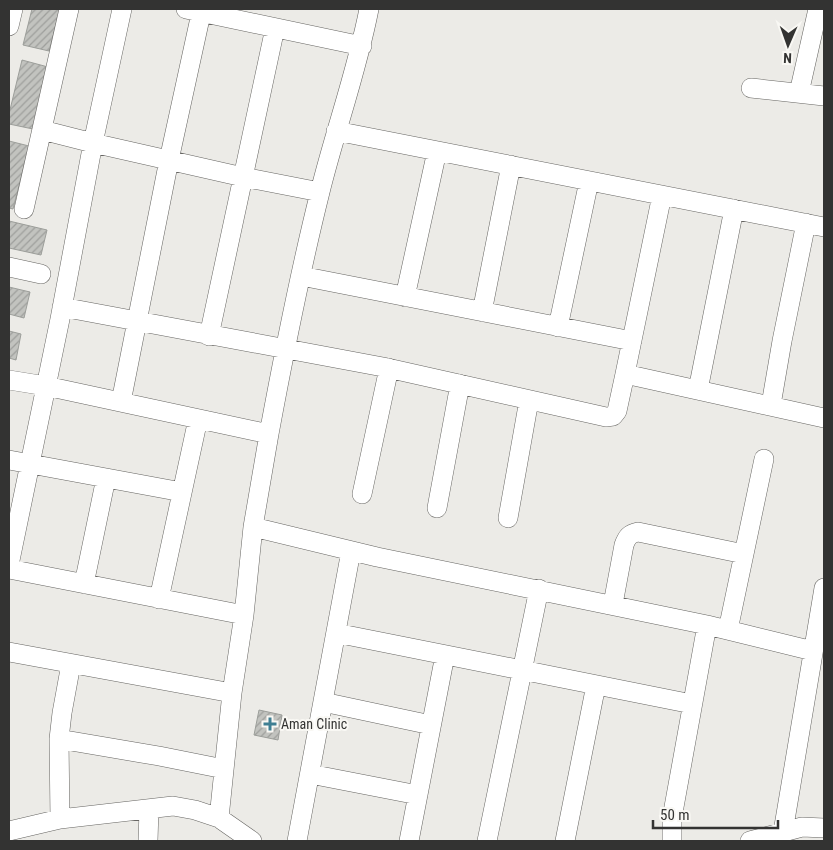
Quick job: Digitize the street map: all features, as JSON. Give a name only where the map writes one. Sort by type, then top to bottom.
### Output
[{"type":"street","points":[[9,26],[13,9]]},
{"type":"street","points":[[24,209],[69,9]]},
{"type":"street","points":[[9,565],[31,464],[93,142],[122,9]]},
{"type":"street","points":[[219,818],[253,527],[269,434],[285,350],[320,192],[362,46],[369,9]]},
{"type":"street","points":[[799,93],[818,9]]},
{"type":"street","points":[[121,402],[170,160],[197,10],[362,46]]},
{"type":"street","points":[[209,336],[275,28]]},
{"type":"street","points":[[751,88],[824,96]]},
{"type":"street","points":[[42,130],[243,177],[320,192]]},
{"type":"street","points":[[336,131],[815,225],[782,340],[771,405]]},
{"type":"street","points":[[406,297],[437,151]]},
{"type":"street","points":[[482,312],[511,166]]},
{"type":"street","points":[[558,327],[590,181]]},
{"type":"street","points":[[62,307],[209,336],[389,368],[606,417],[613,416],[617,411],[662,195]]},
{"type":"street","points":[[698,390],[734,209]]},
{"type":"street","points":[[9,267],[40,274]]},
{"type":"street","points":[[301,276],[632,341]]},
{"type":"street","points":[[362,494],[389,368]]},
{"type":"street","points":[[625,374],[824,418]]},
{"type":"street","points":[[9,380],[46,386],[269,434]]},
{"type":"street","points":[[437,508],[460,384]]},
{"type":"street","points":[[508,518],[529,400]]},
{"type":"street","points":[[160,598],[198,419]]},
{"type":"street","points":[[728,630],[764,459]]},
{"type":"street","points":[[9,460],[182,492]]},
{"type":"street","points":[[84,584],[106,478]]},
{"type":"street","points":[[253,527],[352,551],[613,604],[813,651]]},
{"type":"street","points":[[613,604],[624,545],[627,537],[632,534],[638,532],[744,554]]},
{"type":"street","points":[[297,841],[352,551]]},
{"type":"street","points":[[9,569],[244,615]]},
{"type":"street","points":[[487,841],[539,589]]},
{"type":"street","points":[[783,832],[824,590]]},
{"type":"street","points":[[672,841],[672,818],[707,625]]},
{"type":"street","points":[[336,633],[692,704]]},
{"type":"street","points":[[9,652],[232,694]]},
{"type":"street","points":[[409,841],[445,655]]},
{"type":"street","points":[[60,819],[59,739],[71,664]]},
{"type":"street","points":[[565,841],[596,685]]},
{"type":"street","points":[[323,702],[431,725]]},
{"type":"street","points":[[59,739],[224,769]]},
{"type":"street","points":[[310,774],[418,795]]},
{"type":"street","points":[[9,831],[60,819],[173,806],[195,810],[219,818],[252,841]]},
{"type":"street","points":[[148,841],[149,808]]},
{"type":"street","points":[[750,841],[802,827],[821,832]]},
{"type":"building","points":[[32,9],[60,9],[49,51],[23,45]]},
{"type":"building","points":[[22,60],[48,67],[33,129],[9,124],[9,114]]},
{"type":"building","points":[[9,141],[29,146],[13,209],[9,208]]},
{"type":"building","points":[[9,221],[47,230],[41,255],[9,248]]},
{"type":"building","points":[[9,287],[30,292],[24,318],[9,314]]},
{"type":"building","points":[[9,331],[21,334],[16,360],[9,358]]},
{"type":"building","points":[[259,710],[282,715],[278,740],[254,735]]},
{"type":"place","name":"Aman Clinic","points":[[270,724]]}]
